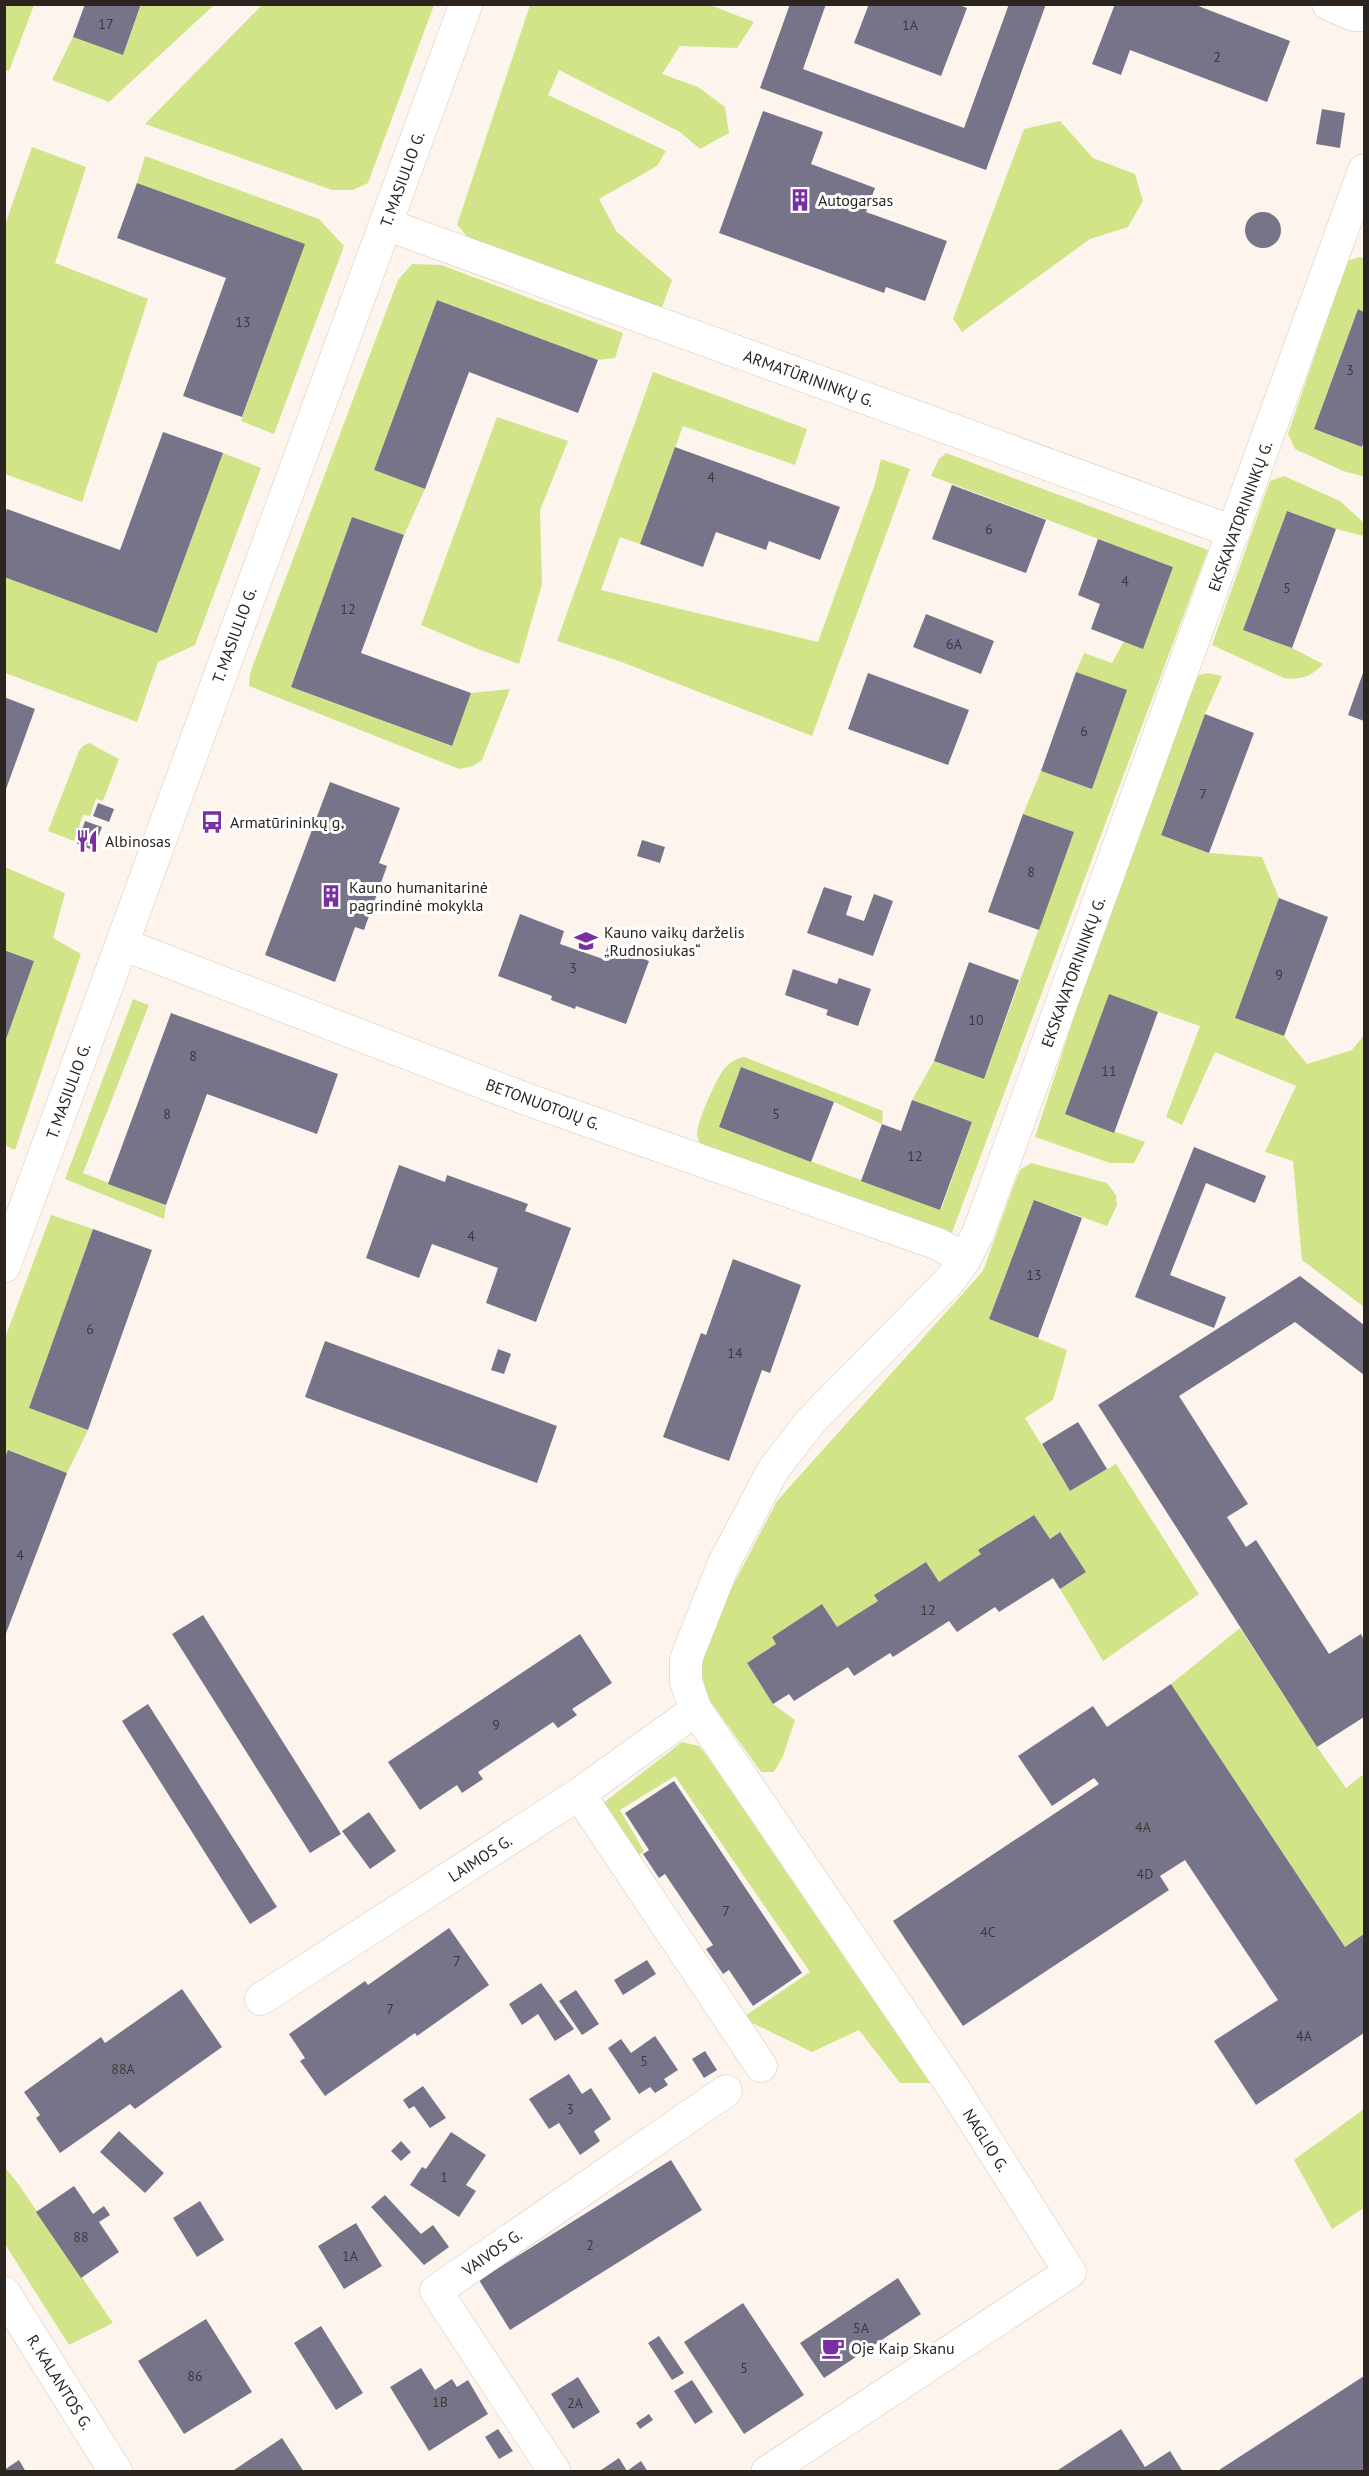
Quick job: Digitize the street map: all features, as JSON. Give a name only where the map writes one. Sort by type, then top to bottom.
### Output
[{"type":"main road","name":"T. MASIULIO G.","points":[[4,1266],[466,4]]},
{"type":"main road","name":"R. KALANTOS G.","points":[[4,2293],[116,2472]]},
{"type":"street","points":[[1328,4],[1354,15],[1365,15]]},
{"type":"street","name":"EKSKAVATORININKŲ G.","points":[[696,1710],[686,1682],[686,1659],[724,1563],[773,1470],[811,1421],[950,1280],[965,1259],[979,1231],[1365,170]]},
{"type":"street","name":"ARMATŪRININKŲ G.","points":[[385,225],[1234,532]]},
{"type":"street","name":"BETONUOTOJŲ G.","points":[[122,944],[526,1099],[938,1244],[965,1259]]},
{"type":"street","name":"LAIMOS G.","points":[[261,2000],[579,1794],[696,1710]]},
{"type":"street","name":"NAGLIO G.","points":[[696,1710],[954,2089],[1070,2272],[767,2472]]},
{"type":"street","points":[[579,1794],[761,2066]]},
{"type":"street","name":"VAIVOS G.","points":[[555,2472],[436,2291],[726,2091]]},
{"type":"green space","points":[[5,4],[34,5],[9,71],[5,70]]},
{"type":"green space","points":[[141,5],[214,5],[109,102],[52,80],[73,37],[123,55]]},
{"type":"green space","points":[[262,5],[434,5],[368,183],[353,190],[332,190],[145,124]]},
{"type":"green space","points":[[530,5],[710,5],[754,22],[737,48],[680,46],[662,74],[698,87],[725,107],[729,133],[700,149],[680,132],[559,70],[548,95],[666,151],[657,166],[599,199],[616,231],[672,280],[661,310],[474,244],[457,225]]},
{"type":"green space","points":[[1060,121],[1093,158],[1135,174],[1143,201],[1128,227],[1090,239],[962,332],[953,319],[1024,129]]},
{"type":"green space","points":[[32,147],[86,167],[55,263],[148,299],[82,502],[5,474],[5,225]]},
{"type":"green space","points":[[145,156],[319,219],[344,246],[274,434],[241,421],[304,245],[137,183]]},
{"type":"green space","points":[[1360,257],[1364,259],[1364,312],[1358,309],[1314,429],[1364,448],[1364,475],[1362,476],[1343,471],[1295,449],[1288,434],[1347,261]]},
{"type":"green space","points":[[412,264],[441,265],[623,333],[615,358],[598,360],[437,300],[374,470],[425,489],[404,535],[352,517],[291,687],[451,746],[471,693],[510,689],[482,760],[473,766],[459,769],[249,686],[250,673],[398,280]]},
{"type":"green space","points":[[653,372],[807,429],[795,465],[683,426],[640,544],[620,537],[601,590],[818,642],[875,484],[881,459],[910,469],[812,736],[619,661],[557,641]]},
{"type":"green space","points":[[497,417],[568,441],[540,510],[542,584],[519,664],[421,625]]},
{"type":"green space","points":[[223,453],[261,468],[195,645],[158,662],[137,722],[5,673],[4,577],[157,632]]},
{"type":"green space","points":[[946,453],[1208,550],[951,1235],[704,1148],[697,1135],[703,1112],[724,1069],[744,1057],[883,1111],[882,1124],[834,1102],[741,1067],[719,1127],[941,1210],[972,1122],[912,1100],[934,1061],[984,1079],[1074,832],[1023,814],[1041,771],[1092,789],[1126,691],[1076,672],[1084,653],[1112,663],[1173,567],[931,476],[939,459]]},
{"type":"green space","points":[[1284,476],[1340,501],[1364,523],[1364,536],[1336,529],[1287,511],[1243,630],[1292,648],[1323,664],[1310,675],[1296,678],[1284,678],[1212,645],[1270,481]]},
{"type":"green space","points":[[1208,673],[1222,676],[1205,714],[1161,834],[1209,853],[1262,857],[1279,898],[1235,1018],[1284,1036],[1307,1064],[1352,1050],[1364,1035],[1364,1307],[1302,1260],[1293,1161],[1265,1152],[1296,1086],[1215,1052],[1182,1125],[1166,1117],[1200,1026],[1109,995],[1065,1114],[1145,1142],[1134,1163],[1110,1163],[1035,1137],[1081,995],[1191,690],[1199,675]]},
{"type":"green space","points":[[89,743],[119,759],[103,801],[96,799],[90,816],[83,815],[74,841],[48,831],[79,751]]},
{"type":"green space","points":[[5,867],[65,893],[53,938],[81,954],[15,1150],[5,1145],[4,1042],[34,961],[5,950]]},
{"type":"green space","points":[[133,999],[149,1005],[83,1173],[166,1205],[164,1219],[65,1179]]},
{"type":"green space","points":[[1031,1163],[1107,1183],[1116,1195],[1117,1205],[1107,1226],[1034,1200],[989,1319],[1067,1350],[1053,1400],[1025,1418],[1070,1491],[1116,1464],[1199,1594],[1103,1661],[1060,1589],[1086,1572],[1059,1532],[1050,1539],[1033,1515],[979,1550],[981,1554],[939,1582],[926,1562],[875,1594],[878,1601],[837,1627],[822,1604],[772,1637],[776,1644],[747,1663],[773,1704],[795,1720],[783,1756],[774,1772],[761,1772],[708,1698],[701,1672],[708,1633],[777,1501],[983,1271],[1017,1177],[1021,1169]]},
{"type":"green space","points":[[51,1215],[93,1229],[29,1408],[88,1430],[67,1473],[9,1450],[5,1460],[5,1338]]},
{"type":"green space","points":[[1240,1628],[1346,1788],[1364,1774],[1364,1934],[1345,1947],[1171,1684]]},
{"type":"green space","points":[[682,1742],[699,1746],[707,1756],[930,2083],[900,2083],[859,2030],[812,2052],[742,2018],[810,1972],[675,1776],[620,1810],[644,1851],[634,1859],[602,1804]]},
{"type":"green space","points":[[1364,2109],[1364,2208],[1332,2229],[1294,2160]]},
{"type":"green space","points":[[4,2166],[113,2323],[69,2345],[5,2244]]},
{"type":"building","points":[[85,4],[141,4],[123,55],[73,37]]},
{"type":"building","points":[[790,4],[826,4],[803,69],[964,128],[1009,4],[1046,4],[986,170],[760,88]]},
{"type":"building","points":[[869,4],[957,4],[967,8],[941,76],[854,43]]},
{"type":"building","points":[[1115,4],[1193,4],[1290,41],[1267,102],[1130,50],[1121,75],[1092,64]]},
{"type":"building","points":[[1322,109],[1345,113],[1340,148],[1316,144]]},
{"type":"building","name":"Autogarsas","points":[[763,111],[823,132],[811,164],[875,188],[866,212],[947,241],[925,301],[886,287],[884,293],[719,233]]},
{"type":"building","points":[[137,183],[305,244],[242,417],[183,396],[226,278],[117,238]]},
{"type":"building","points":[[1263,212],[1276,217],[1281,230],[1276,243],[1263,248],[1250,243],[1245,230],[1250,217]]},
{"type":"building","points":[[437,300],[598,360],[578,413],[469,372],[425,489],[374,470]]},
{"type":"building","points":[[1358,309],[1364,312],[1364,441],[1362,447],[1314,429]]},
{"type":"building","points":[[163,432],[223,453],[157,633],[4,577],[4,516],[7,509],[120,550]]},
{"type":"building","points":[[675,447],[840,507],[820,560],[769,541],[766,550],[716,532],[703,567],[640,544]]},
{"type":"building","points":[[952,485],[1046,520],[1026,573],[932,539]]},
{"type":"building","points":[[1287,511],[1336,529],[1292,648],[1243,630]]},
{"type":"building","points":[[352,517],[404,535],[361,653],[471,693],[452,746],[291,687]]},
{"type":"building","points":[[1098,539],[1173,567],[1143,649],[1091,629],[1100,604],[1078,595]]},
{"type":"building","points":[[926,614],[994,641],[981,674],[913,647]]},
{"type":"building","points":[[1364,670],[1364,721],[1348,715]]},
{"type":"building","points":[[1076,672],[1127,690],[1092,789],[1041,771]]},
{"type":"building","points":[[868,673],[969,710],[948,765],[848,729]]},
{"type":"building","points":[[4,697],[35,709],[5,792],[4,792]]},
{"type":"building","points":[[1205,714],[1254,733],[1209,853],[1161,835]]},
{"type":"building","name":"Kauno humanitarinė pagrindinė mokykla","points":[[330,782],[400,808],[379,863],[387,866],[364,930],[355,927],[335,982],[265,955]]},
{"type":"building","points":[[98,803],[114,809],[109,822],[93,816]]},
{"type":"building","points":[[1023,814],[1074,832],[1039,930],[988,912]]},
{"type":"building","points":[[85,821],[102,827],[93,850],[77,844]]},
{"type":"building","points":[[642,840],[665,847],[660,863],[637,856]]},
{"type":"building","points":[[824,887],[852,896],[846,915],[864,921],[874,894],[893,901],[873,956],[807,933]]},
{"type":"building","points":[[1279,898],[1328,917],[1284,1036],[1235,1018]]},
{"type":"building","points":[[520,914],[564,931],[560,944],[603,959],[608,946],[649,961],[626,1024],[576,1006],[575,1009],[551,1000],[552,996],[498,976]]},
{"type":"building","points":[[4,950],[34,961],[5,1042],[4,1042]]},
{"type":"building","points":[[969,962],[1019,980],[984,1079],[934,1061]]},
{"type":"building","points":[[793,969],[837,984],[839,978],[871,989],[858,1026],[826,1015],[828,1010],[785,995]]},
{"type":"building","points":[[1109,994],[1158,1012],[1114,1133],[1065,1114]]},
{"type":"building","points":[[171,1013],[338,1074],[317,1134],[207,1094],[166,1205],[108,1184]]},
{"type":"building","points":[[741,1067],[834,1102],[811,1162],[719,1127]]},
{"type":"building","points":[[912,1100],[972,1122],[940,1210],[861,1181],[882,1124],[901,1131]]},
{"type":"building","points":[[1194,1147],[1266,1176],[1255,1203],[1206,1183],[1170,1275],[1226,1297],[1214,1328],[1135,1297]]},
{"type":"building","points":[[399,1165],[445,1182],[447,1175],[528,1204],[525,1211],[571,1228],[536,1322],[486,1303],[498,1268],[432,1244],[419,1278],[366,1258]]},
{"type":"building","points":[[1034,1200],[1082,1218],[1038,1338],[989,1319]]},
{"type":"building","points":[[93,1229],[152,1250],[88,1430],[29,1408]]},
{"type":"building","points":[[733,1259],[801,1285],[770,1373],[762,1370],[729,1461],[663,1437],[701,1333],[706,1335]]},
{"type":"building","points":[[1300,1276],[1364,1325],[1364,1375],[1295,1322],[1179,1396],[1248,1504],[1227,1517],[1246,1547],[1256,1540],[1329,1654],[1361,1634],[1364,1640],[1364,1717],[1317,1747],[1098,1405]]},
{"type":"building","points":[[325,1341],[557,1426],[537,1483],[305,1397]]},
{"type":"building","points":[[498,1349],[511,1354],[504,1374],[491,1370]]},
{"type":"building","points":[[1078,1422],[1107,1469],[1070,1491],[1042,1444]]},
{"type":"building","points":[[8,1450],[67,1473],[5,1636],[4,1460]]},
{"type":"building","points":[[1034,1515],[1050,1539],[1060,1532],[1086,1572],[1060,1589],[1053,1578],[999,1612],[995,1607],[957,1632],[949,1621],[893,1657],[890,1653],[854,1676],[848,1667],[794,1701],[789,1694],[773,1704],[747,1663],[776,1644],[772,1637],[822,1604],[837,1627],[878,1601],[874,1595],[926,1562],[939,1582],[981,1554],[978,1550]]},
{"type":"building","points":[[203,1615],[341,1834],[310,1853],[172,1634]]},
{"type":"building","points":[[580,1634],[612,1683],[572,1709],[577,1715],[558,1728],[553,1722],[478,1772],[483,1779],[462,1793],[457,1785],[420,1810],[388,1762]]},
{"type":"building","points":[[1171,1684],[1345,1947],[1364,1934],[1364,2033],[1256,2105],[1214,2041],[1278,2000],[1185,1860],[1160,1876],[1169,1890],[963,2026],[893,1921],[1099,1784],[1094,1778],[1052,1806],[1018,1756],[1093,1706],[1107,1727]]},
{"type":"building","points":[[148,1704],[277,1907],[250,1924],[122,1721]]},
{"type":"building","points":[[674,1781],[802,1973],[753,2006],[729,1970],[723,1974],[706,1949],[713,1945],[665,1874],[659,1878],[643,1854],[649,1850],[625,1813]]},
{"type":"building","points":[[369,1812],[396,1851],[370,1869],[342,1831]]},
{"type":"building","points":[[449,1928],[489,1985],[417,2036],[415,2033],[325,2096],[300,2061],[305,2058],[289,2034],[365,1981],[368,1985]]},
{"type":"building","points":[[647,1960],[656,1974],[623,1995],[614,1980]]},
{"type":"building","points":[[541,1983],[574,2029],[555,2041],[538,2014],[522,2025],[509,2004]]},
{"type":"building","points":[[182,1989],[222,2047],[135,2109],[130,2104],[60,2153],[36,2118],[40,2115],[24,2092],[101,2037],[105,2043]]},
{"type":"building","points":[[576,1990],[599,2024],[582,2035],[559,2001]]},
{"type":"building","points":[[655,2036],[678,2070],[664,2079],[668,2085],[655,2093],[650,2087],[639,2094],[608,2048],[621,2039],[631,2053]]},
{"type":"building","points":[[705,2051],[717,2070],[704,2078],[692,2059]]},
{"type":"building","points":[[569,2074],[582,2094],[591,2088],[611,2119],[594,2131],[600,2141],[580,2155],[559,2123],[549,2129],[529,2099]]},
{"type":"building","points":[[423,2086],[446,2118],[430,2128],[414,2106],[409,2109],[403,2100]]},
{"type":"building","points":[[119,2131],[164,2173],[145,2193],[100,2152]]},
{"type":"building","points":[[451,2132],[486,2155],[466,2185],[476,2191],[459,2217],[410,2185],[422,2167],[426,2169]]},
{"type":"building","points":[[401,2141],[411,2152],[401,2161],[391,2151]]},
{"type":"building","points":[[671,2160],[702,2210],[510,2330],[479,2280]]},
{"type":"building","points":[[74,2186],[93,2214],[104,2206],[110,2215],[99,2222],[119,2252],[81,2278],[36,2212]]},
{"type":"building","points":[[385,2195],[421,2234],[433,2225],[449,2247],[424,2265],[371,2207]]},
{"type":"building","points":[[200,2201],[224,2240],[197,2257],[173,2218]]},
{"type":"building","points":[[356,2223],[382,2266],[344,2289],[318,2246]]},
{"type":"building","points":[[898,2278],[921,2314],[824,2378],[800,2343]]},
{"type":"building","points":[[743,2303],[804,2395],[744,2434],[684,2342]]},
{"type":"building","points":[[206,2319],[252,2392],[184,2434],[138,2361]]},
{"type":"building","points":[[321,2326],[363,2393],[336,2410],[294,2343]]},
{"type":"building","points":[[659,2336],[684,2373],[672,2380],[648,2343]]},
{"type":"building","points":[[421,2368],[435,2390],[452,2379],[457,2387],[468,2380],[488,2414],[429,2451],[390,2387]]},
{"type":"building","points":[[1364,2376],[1364,2472],[1216,2472]]},
{"type":"building","points":[[578,2377],[600,2412],[573,2429],[551,2394]]},
{"type":"building","points":[[692,2380],[713,2412],[695,2424],[674,2391]]},
{"type":"building","points":[[649,2414],[653,2420],[640,2429],[636,2423]]},
{"type":"building","points":[[498,2429],[513,2451],[499,2459],[485,2437]]},
{"type":"building","points":[[1121,2429],[1145,2467],[1170,2451],[1183,2472],[1055,2472]]},
{"type":"building","points":[[282,2438],[304,2472],[231,2472]]},
{"type":"building","points":[[619,2458],[627,2471],[641,2461],[648,2472],[598,2472]]},
{"type":"building","points":[[19,2460],[26,2472],[4,2472],[4,2470]]},
{"type":"place","name":"Autogarsas","points":[[800,200]]},
{"type":"place","name":"Armatūrininkų g.","points":[[212,822]]},
{"type":"place","name":"Albinosas","points":[[87,841]]},
{"type":"place","name":"Kauno humanitarinė pagrindinė mokykla","points":[[331,896]]},
{"type":"place","name":"Kauno vaikų darželis „Rudnosiukas“","points":[[586,941]]},
{"type":"place","name":"Oje Kaip Skanu","points":[[833,2348]]}]
